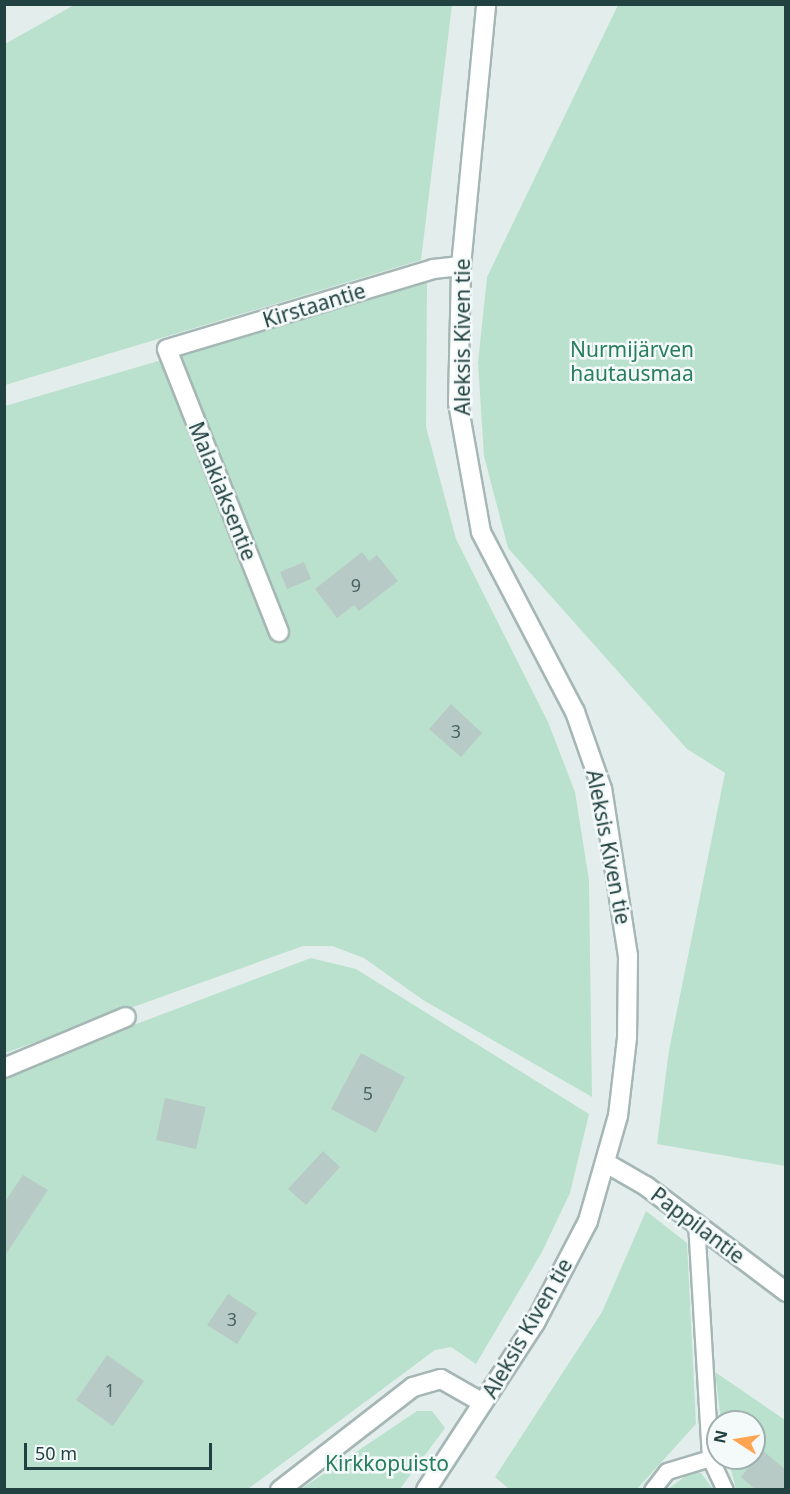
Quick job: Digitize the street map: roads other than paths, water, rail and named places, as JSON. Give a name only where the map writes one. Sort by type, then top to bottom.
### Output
[{"type":"street","name":"Aleksis Kiven tie","points":[[426,1490],[535,1323],[588,1221],[606,1163],[627,1038],[628,956],[619,878],[602,789],[575,712],[481,532],[458,403],[462,266],[486,4]]},
{"type":"street","name":"Kirstaantie","points":[[167,349],[434,269],[462,266]]},
{"type":"street","name":"Malakiaksentie","points":[[167,349],[279,632]]},
{"type":"street","points":[[4,1068],[126,1017]]},
{"type":"street","name":"Pappilantie","points":[[606,1163],[696,1222],[786,1292]]},
{"type":"street","points":[[280,1490],[413,1387],[441,1379],[483,1403]]},
{"type":"lane","points":[[696,1222],[707,1410]]},
{"type":"lane","points":[[652,1490],[667,1471],[706,1459]]},
{"type":"lane","points":[[716,1470],[725,1490]]},
{"type":"park label","name":"Nurmijärven hautausmaa","points":[[632,361]]},
{"type":"park label","name":"Kirkkopuisto","points":[[387,1463]]}]
